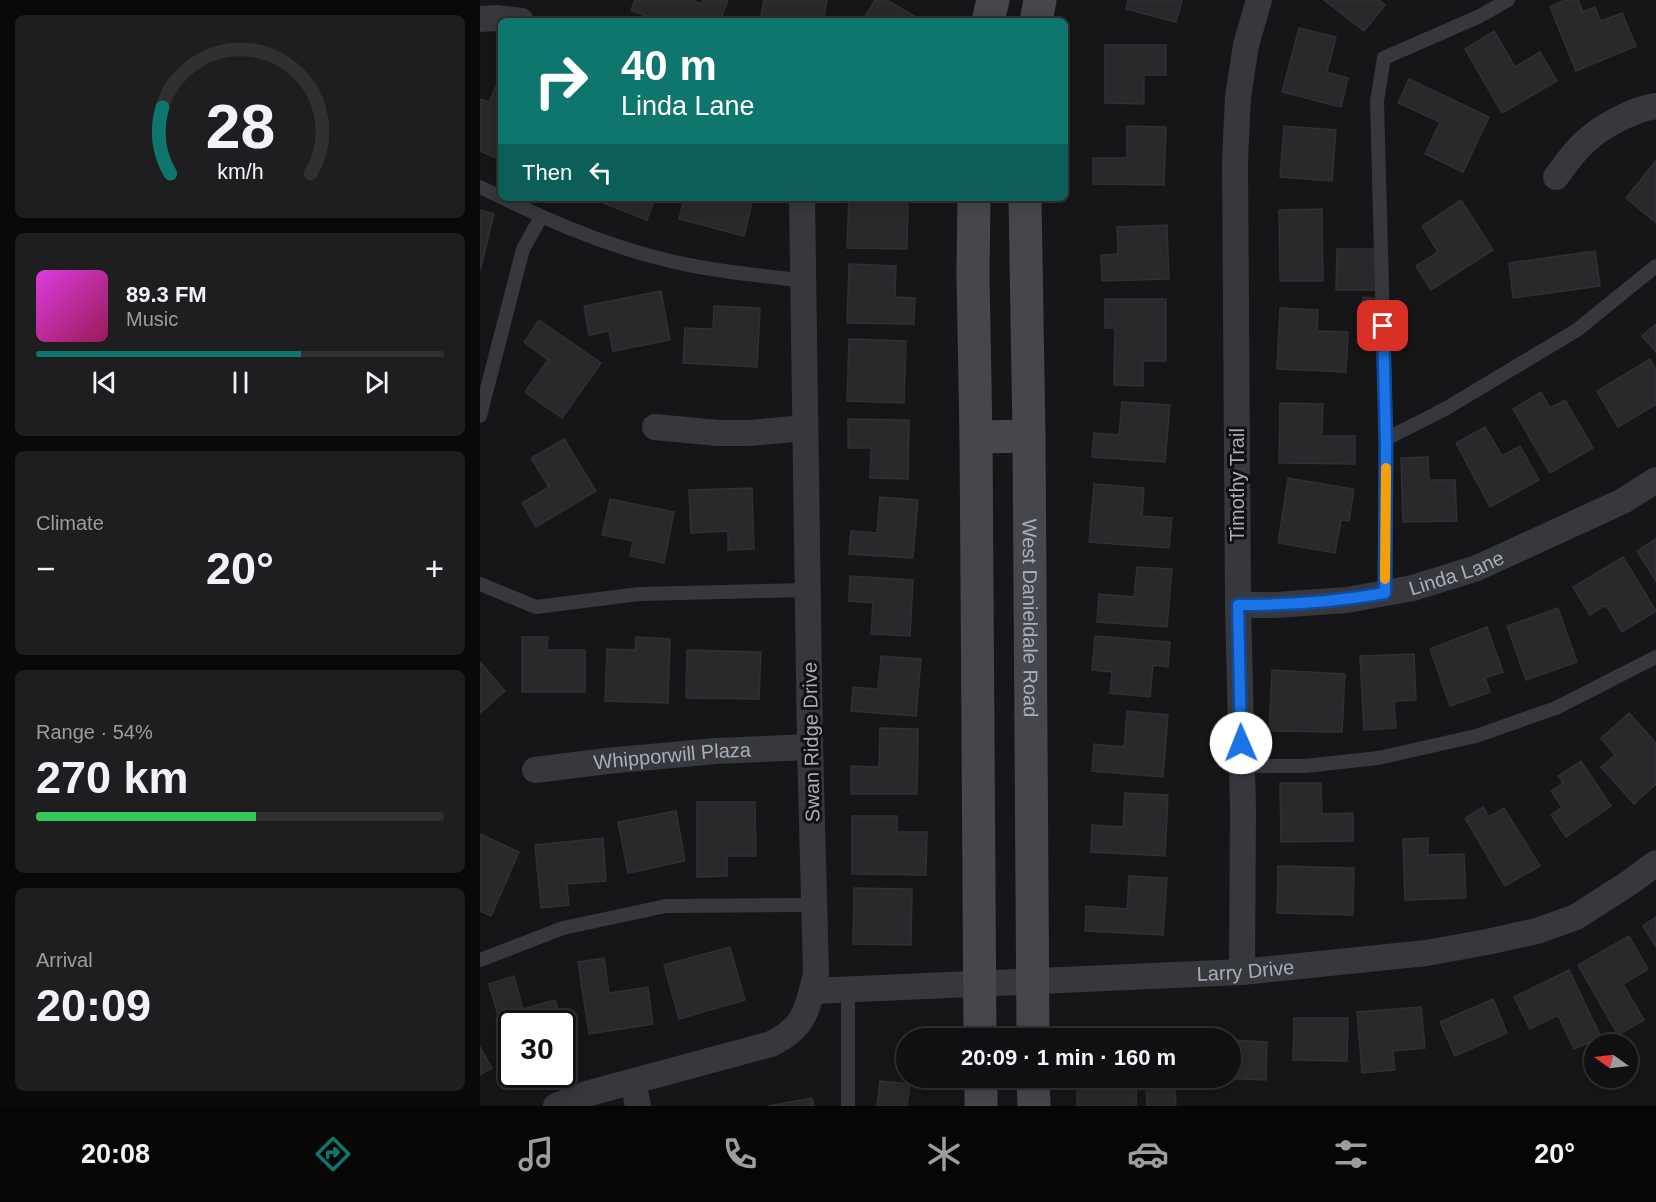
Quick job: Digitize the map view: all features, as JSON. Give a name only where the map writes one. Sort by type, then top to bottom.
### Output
[{"type":"main road","points":[[989,18],[993,0]]},
{"type":"main road","points":[[1037,18],[1040,0]]},
{"type":"main road","points":[[974,201],[980,1028]]},
{"type":"main road","name":"West Danieldale Road","points":[[1025,201],[1033,1028]]},
{"type":"main road","points":[[976,437],[1029,436]]},
{"type":"main road","points":[[981,1088],[981,1106]]},
{"type":"main road","points":[[1033,1088],[1034,1106]]},
{"type":"street","name":"Timothy Trail","points":[[1242,972],[1235,161],[1238,97],[1246,45],[1259,0]]},
{"type":"street","points":[[480,19],[498,18]]},
{"type":"street","points":[[1556,177],[1586,141],[1614,122],[1648,107],[1656,106]]},
{"type":"street","name":"Swan Ridge Drive","points":[[556,1106],[586,1094],[636,1094],[771,1044],[786,1037],[798,1026],[807,1009],[812,991],[816,974],[810,747],[802,201]]},
{"type":"street","points":[[655,427],[718,433],[750,433],[806,428]]},
{"type":"street","name":"Linda Lane","points":[[1238,605],[1275,606],[1337,601],[1413,588],[1477,568],[1623,501],[1656,480]]},
{"type":"street","name":"Whipporwill Plaza","points":[[535,770],[607,760],[716,751],[810,747]]},
{"type":"street","name":"Larry Drive","points":[[812,991],[1242,972],[1426,953],[1537,931],[1576,917],[1656,863]]},
{"type":"lane","points":[[1385,593],[1386,439],[1377,101],[1384,58],[1480,16],[1508,0]]},
{"type":"lane","points":[[480,187],[498,196]]},
{"type":"lane","points":[[508,201],[541,218],[629,249],[693,266],[804,281]]},
{"type":"lane","points":[[480,416],[523,249],[541,218]]},
{"type":"lane","points":[[1386,439],[1445,409],[1577,330],[1656,266]]},
{"type":"lane","points":[[480,584],[536,607],[639,594],[808,590]]},
{"type":"lane","points":[[1242,766],[1305,766],[1378,758],[1476,735],[1556,708],[1656,657]]},
{"type":"lane","points":[[480,960],[563,928],[666,906],[814,905]]},
{"type":"lane","points":[[848,989],[848,1106]]},
{"type":"building","points":[[635,0],[692,0],[701,4],[703,0],[728,0],[721,18],[645,18],[646,16],[631,10]]},
{"type":"building","points":[[764,0],[827,0],[824,18],[761,16]]},
{"type":"building","points":[[875,0],[887,0],[918,18],[864,18]]},
{"type":"building","points":[[1128,0],[1182,0],[1176,22],[1126,9]]},
{"type":"building","points":[[1324,0],[1379,0],[1385,5],[1364,31]]},
{"type":"building","points":[[1565,0],[1578,0],[1583,12],[1595,7],[1601,21],[1622,13],[1636,46],[1576,71],[1550,7]]},
{"type":"building","points":[[1299,28],[1336,37],[1327,72],[1348,78],[1341,107],[1282,92]]},
{"type":"building","points":[[1494,31],[1515,67],[1540,52],[1557,81],[1502,113],[1465,49]]},
{"type":"building","points":[[1105,45],[1166,45],[1166,75],[1144,75],[1144,104],[1105,103]]},
{"type":"building","points":[[1409,79],[1489,117],[1463,172],[1425,154],[1440,122],[1398,103]]},
{"type":"building","points":[[497,84],[498,159],[480,151],[480,99],[489,102]]},
{"type":"building","points":[[1127,126],[1166,127],[1164,185],[1093,184],[1093,158],[1127,158]]},
{"type":"building","points":[[1284,126],[1336,130],[1332,181],[1280,177]]},
{"type":"building","points":[[1656,161],[1656,223],[1626,198]]},
{"type":"building","points":[[1461,200],[1493,250],[1431,290],[1416,266],[1438,252],[1422,226]]},
{"type":"building","points":[[598,201],[654,201],[647,220]]},
{"type":"building","points":[[683,201],[752,201],[744,236],[679,219]]},
{"type":"building","points":[[849,201],[908,201],[907,249],[847,248]]},
{"type":"building","points":[[1322,209],[1323,281],[1280,281],[1279,210]]},
{"type":"building","points":[[480,210],[494,214],[480,271]]},
{"type":"building","points":[[1167,225],[1169,279],[1102,281],[1101,255],[1118,254],[1117,227]]},
{"type":"building","points":[[1337,249],[1377,249],[1377,290],[1336,290]]},
{"type":"building","points":[[1595,251],[1600,286],[1513,298],[1509,263]]},
{"type":"building","points":[[849,264],[896,266],[895,297],[915,298],[914,324],[847,323]]},
{"type":"building","points":[[661,291],[670,340],[613,351],[609,331],[589,335],[584,306]]},
{"type":"building","points":[[1363,297],[1379,299],[1373,345],[1357,343]]},
{"type":"building","points":[[1105,299],[1166,299],[1166,361],[1143,361],[1143,386],[1114,385],[1115,328],[1105,328]]},
{"type":"building","points":[[714,306],[760,308],[757,367],[683,363],[685,328],[713,329]]},
{"type":"building","points":[[1280,308],[1318,310],[1317,331],[1348,332],[1346,372],[1277,369]]},
{"type":"building","points":[[539,320],[601,363],[562,418],[525,392],[548,360],[524,342]]},
{"type":"building","points":[[1656,324],[1656,352],[1642,336]]},
{"type":"building","points":[[849,339],[906,341],[904,403],[847,401]]},
{"type":"building","points":[[1650,359],[1656,370],[1656,404],[1618,427],[1597,391]]},
{"type":"building","points":[[1541,392],[1550,408],[1565,400],[1593,448],[1550,473],[1513,409]]},
{"type":"building","points":[[1122,402],[1170,405],[1165,462],[1092,457],[1094,433],[1119,435]]},
{"type":"building","points":[[1280,403],[1323,404],[1322,436],[1355,436],[1355,464],[1279,463]]},
{"type":"building","points":[[848,419],[909,420],[908,479],[870,478],[871,448],[848,448]]},
{"type":"building","points":[[1485,427],[1502,456],[1520,446],[1539,480],[1490,507],[1456,443]]},
{"type":"building","points":[[564,439],[596,491],[536,527],[522,503],[549,487],[531,458]]},
{"type":"building","points":[[1428,457],[1429,480],[1455,480],[1457,521],[1403,522],[1401,458]]},
{"type":"building","points":[[1288,478],[1354,489],[1349,521],[1341,520],[1335,553],[1278,543]]},
{"type":"building","points":[[1094,484],[1144,488],[1142,516],[1172,518],[1169,548],[1089,542]]},
{"type":"building","points":[[752,488],[754,549],[728,550],[728,531],[691,533],[689,490]]},
{"type":"building","points":[[880,497],[918,500],[913,558],[849,554],[851,531],[877,533]]},
{"type":"building","points":[[610,499],[674,512],[664,563],[630,556],[633,541],[602,535]]},
{"type":"building","points":[[1656,539],[1656,581],[1637,551]]},
{"type":"building","points":[[1623,557],[1656,611],[1622,632],[1606,605],[1590,615],[1573,587]]},
{"type":"building","points":[[1137,567],[1172,569],[1167,627],[1097,622],[1099,594],[1134,597]]},
{"type":"building","points":[[850,576],[913,580],[910,636],[871,634],[873,603],[849,601]]},
{"type":"building","points":[[1558,608],[1577,662],[1526,680],[1507,626]]},
{"type":"building","points":[[1487,627],[1503,672],[1485,678],[1490,692],[1450,706],[1430,649]]},
{"type":"building","points":[[1095,636],[1170,642],[1168,667],[1153,665],[1150,697],[1110,693],[1112,672],[1092,670]]},
{"type":"building","points":[[522,637],[548,637],[547,650],[585,650],[585,692],[522,692]]},
{"type":"building","points":[[636,637],[670,639],[668,703],[605,701],[607,649],[635,650]]},
{"type":"building","points":[[687,650],[761,652],[759,699],[686,698]]},
{"type":"building","points":[[1414,654],[1416,700],[1394,701],[1396,728],[1364,730],[1360,656]]},
{"type":"building","points":[[881,656],[921,659],[916,716],[851,711],[853,687],[878,689]]},
{"type":"building","points":[[480,662],[505,691],[480,713]]},
{"type":"building","points":[[1272,670],[1345,674],[1342,732],[1269,731]]},
{"type":"building","points":[[1127,711],[1168,715],[1163,777],[1092,771],[1094,744],[1124,747]]},
{"type":"building","points":[[1629,713],[1656,743],[1656,784],[1634,804],[1601,767],[1615,755],[1601,738]]},
{"type":"building","points":[[880,728],[918,729],[917,794],[851,794],[851,766],[879,767]]},
{"type":"building","points":[[1581,761],[1611,806],[1566,837],[1551,815],[1562,807],[1551,791],[1563,783],[1558,776]]},
{"type":"building","points":[[1280,783],[1321,783],[1322,814],[1353,813],[1353,841],[1281,842]]},
{"type":"building","points":[[1125,793],[1168,795],[1165,856],[1091,852],[1092,825],[1123,827]]},
{"type":"building","points":[[697,802],[755,802],[756,856],[727,856],[727,876],[697,877]]},
{"type":"building","points":[[1483,807],[1489,817],[1504,808],[1540,866],[1505,886],[1465,818]]},
{"type":"building","points":[[676,811],[685,861],[628,873],[618,822]]},
{"type":"building","points":[[852,816],[897,816],[897,832],[927,832],[926,875],[852,874]]},
{"type":"building","points":[[480,834],[519,852],[491,916],[480,911]]},
{"type":"building","points":[[603,838],[606,881],[567,884],[569,905],[541,908],[535,845]]},
{"type":"building","points":[[1428,838],[1428,855],[1464,854],[1466,898],[1405,900],[1403,839]]},
{"type":"building","points":[[1278,866],[1354,868],[1353,915],[1277,913]]},
{"type":"building","points":[[1129,876],[1167,878],[1163,935],[1085,931],[1086,906],[1127,909]]},
{"type":"building","points":[[854,888],[912,889],[911,945],[853,944]]},
{"type":"building","points":[[1656,917],[1656,947],[1643,926]]},
{"type":"building","points":[[1629,936],[1648,969],[1623,984],[1644,1020],[1617,1034],[1578,965]]},
{"type":"building","points":[[730,947],[745,1000],[679,1019],[664,965]]},
{"type":"building","points":[[604,958],[609,993],[648,987],[653,1024],[589,1034],[578,962]]},
{"type":"building","points":[[1569,970],[1600,1034],[1584,1034],[1584,1045],[1574,1049],[1558,1015],[1530,1029],[1514,997]]},
{"type":"building","points":[[514,976],[523,1009],[555,1000],[558,1010],[498,1010],[498,1015],[489,984]]},
{"type":"building","points":[[1493,999],[1507,1033],[1455,1056],[1440,1022]]},
{"type":"building","points":[[1421,1007],[1425,1048],[1393,1051],[1395,1070],[1362,1073],[1357,1012]]},
{"type":"building","points":[[1294,1018],[1348,1018],[1347,1061],[1293,1060]]},
{"type":"building","points":[[1241,1041],[1267,1042],[1266,1080],[1241,1079]]},
{"type":"building","points":[[480,1047],[492,1068],[480,1075]]},
{"type":"building","points":[[880,1081],[896,1083],[896,1088],[909,1088],[907,1106],[877,1106]]},
{"type":"building","points":[[1077,1088],[1137,1088],[1136,1106],[1077,1106]]},
{"type":"building","points":[[1146,1088],[1175,1088],[1176,1106],[1147,1106]]},
{"type":"building","points":[[812,1098],[814,1106],[768,1106]]},
{"type":"slow traffic","points":[[1385,579],[1386,468]]},
{"type":"route","points":[[1241,743],[1238,605],[1275,606],[1347,600],[1385,593],[1386,444],[1383,326]]}]
